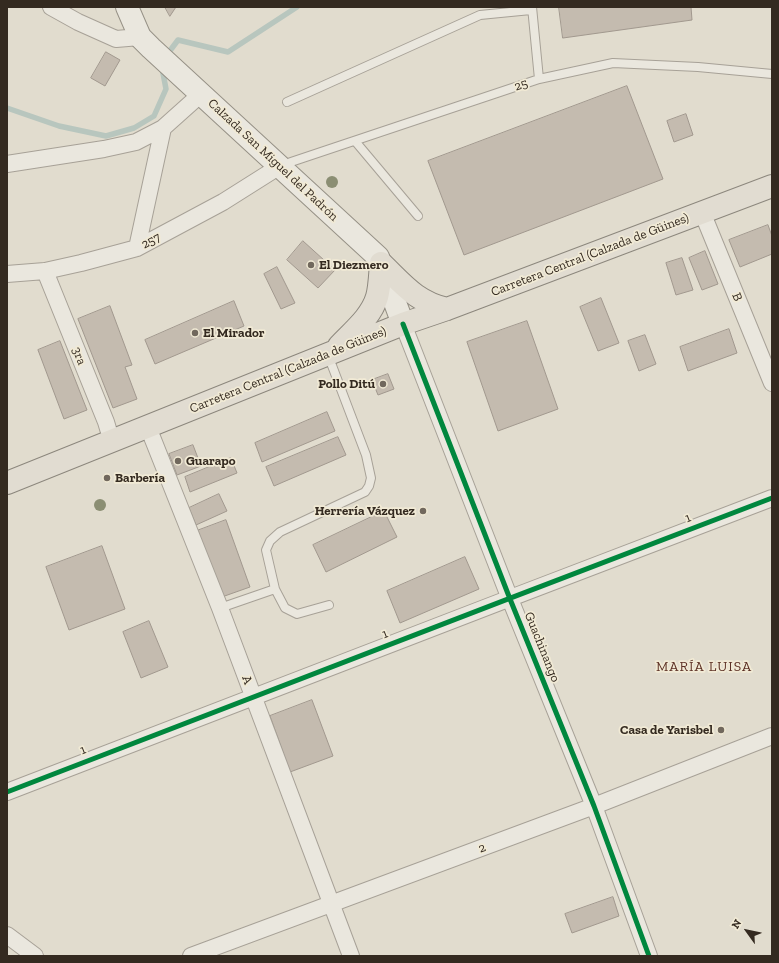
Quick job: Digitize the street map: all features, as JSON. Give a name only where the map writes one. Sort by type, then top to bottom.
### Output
[{"type":"main road","name":"Calzada San Miguel del Padrón","points":[[128,8],[146,43],[176,73],[202,94],[378,257],[403,324]]},
{"type":"main road","name":"Carretera Central (Calzada de Güines)","points":[[7,483],[403,324],[447,309],[772,186]]},
{"type":"main road","points":[[381,263],[418,299],[430,305],[447,309]]},
{"type":"main road","points":[[331,353],[365,320],[377,297],[381,263]]},
{"type":"street","points":[[51,7],[78,22],[116,39],[146,43]]},
{"type":"street","points":[[7,164],[104,149],[136,142],[163,128],[202,94]]},
{"type":"street","points":[[137,248],[163,128]]},
{"type":"street","name":"257","points":[[7,274],[45,270],[81,263],[137,248],[223,202],[280,166]]},
{"type":"street","name":"B","points":[[702,212],[772,383]]},
{"type":"street","name":"3ra","points":[[45,270],[106,422],[112,442]]},
{"type":"street","name":"Guachinango","points":[[403,324],[510,599],[594,806],[649,956]]},
{"type":"street","name":"A","points":[[148,427],[220,608],[351,956]]},
{"type":"street","name":"1","points":[[7,792],[253,695],[510,599],[772,498]]},
{"type":"street","name":"2","points":[[190,956],[594,806],[772,736]]},
{"type":"street","points":[[7,935],[35,956]]},
{"type":"lane","points":[[288,102],[480,15],[532,8],[539,79]]},
{"type":"lane","name":"25","points":[[280,166],[539,79],[613,62],[698,67],[772,74]]},
{"type":"lane","points":[[355,141],[418,216]]},
{"type":"lane","points":[[329,605],[297,614],[285,608],[274,590],[266,550],[270,541],[280,532],[365,492],[369,486],[371,478],[366,455],[331,353]]},
{"type":"lane","points":[[220,608],[274,590]]},
{"type":"building","points":[[165,7],[176,7],[170,16]]},
{"type":"building","points":[[559,7],[691,7],[692,20],[563,38]]},
{"type":"building","points":[[106,52],[120,60],[105,86],[91,78]]},
{"type":"building","points":[[627,86],[663,179],[464,255],[428,161]]},
{"type":"building","points":[[686,114],[693,135],[674,142],[667,121]]},
{"type":"building","points":[[768,225],[772,236],[772,254],[740,267],[729,240]]},
{"type":"building","name":"El Diezmero","points":[[303,241],[335,270],[318,288],[287,260]]},
{"type":"building","points":[[705,251],[718,284],[702,290],[689,258]]},
{"type":"building","points":[[682,258],[693,290],[676,295],[666,263]]},
{"type":"building","points":[[277,267],[295,303],[281,309],[264,274]]},
{"type":"building","points":[[601,298],[619,343],[598,351],[580,307]]},
{"type":"building","name":"El Mirador","points":[[234,301],[244,326],[155,364],[145,340]]},
{"type":"building","points":[[110,306],[132,365],[125,367],[137,399],[113,408],[78,319]]},
{"type":"building","points":[[527,321],[558,409],[498,431],[467,342]]},
{"type":"building","points":[[729,329],[737,353],[688,371],[680,347]]},
{"type":"building","points":[[645,335],[656,364],[639,371],[628,341]]},
{"type":"building","points":[[60,341],[87,410],[64,419],[38,350]]},
{"type":"building","name":"Pollo Ditú","points":[[388,374],[394,389],[378,395],[372,380]]},
{"type":"building","points":[[327,412],[335,431],[262,462],[255,443]]},
{"type":"building","points":[[338,437],[346,455],[274,486],[266,467]]},
{"type":"building","points":[[193,445],[201,466],[177,475],[169,454]]},
{"type":"building","points":[[231,458],[237,473],[190,492],[185,477]]},
{"type":"building","points":[[219,494],[227,511],[196,525],[189,508]]},
{"type":"building","points":[[384,511],[397,537],[326,572],[313,545]]},
{"type":"building","points":[[226,520],[250,587],[219,598],[194,532]]},
{"type":"building","points":[[102,546],[125,609],[69,630],[46,567]]},
{"type":"building","points":[[465,557],[479,589],[400,623],[387,591]]},
{"type":"building","points":[[149,621],[168,667],[141,678],[123,632]]},
{"type":"building","points":[[312,700],[333,756],[290,772],[270,716]]},
{"type":"building","points":[[613,897],[619,916],[572,933],[565,914]]},
{"type":"waterway","name":"Guachinango","points":[[166,56],[178,40],[228,52],[297,7]]},
{"type":"waterway","name":"Guachinango","points":[[7,108],[59,126],[106,136],[134,128],[154,116],[166,89],[162,68]]},
{"type":"cycle path","points":[[403,324],[510,599],[594,806],[649,956]]},
{"type":"cycle path","points":[[7,792],[772,498]]},
{"type":"place","name":"El Diezmero","points":[[311,265]]},
{"type":"place","name":"El Mirador","points":[[195,333]]},
{"type":"place","name":"Pollo Ditú","points":[[383,384]]},
{"type":"place","name":"Guarapo","points":[[178,461]]},
{"type":"place","name":"Barbería","points":[[107,478]]},
{"type":"place","name":"Herrería Vázquez","points":[[423,511]]},
{"type":"place","name":"Casa de Yarisbel","points":[[721,730]]},
{"type":"district","name":"MARÍA LUISA","points":[[704,667]]}]
